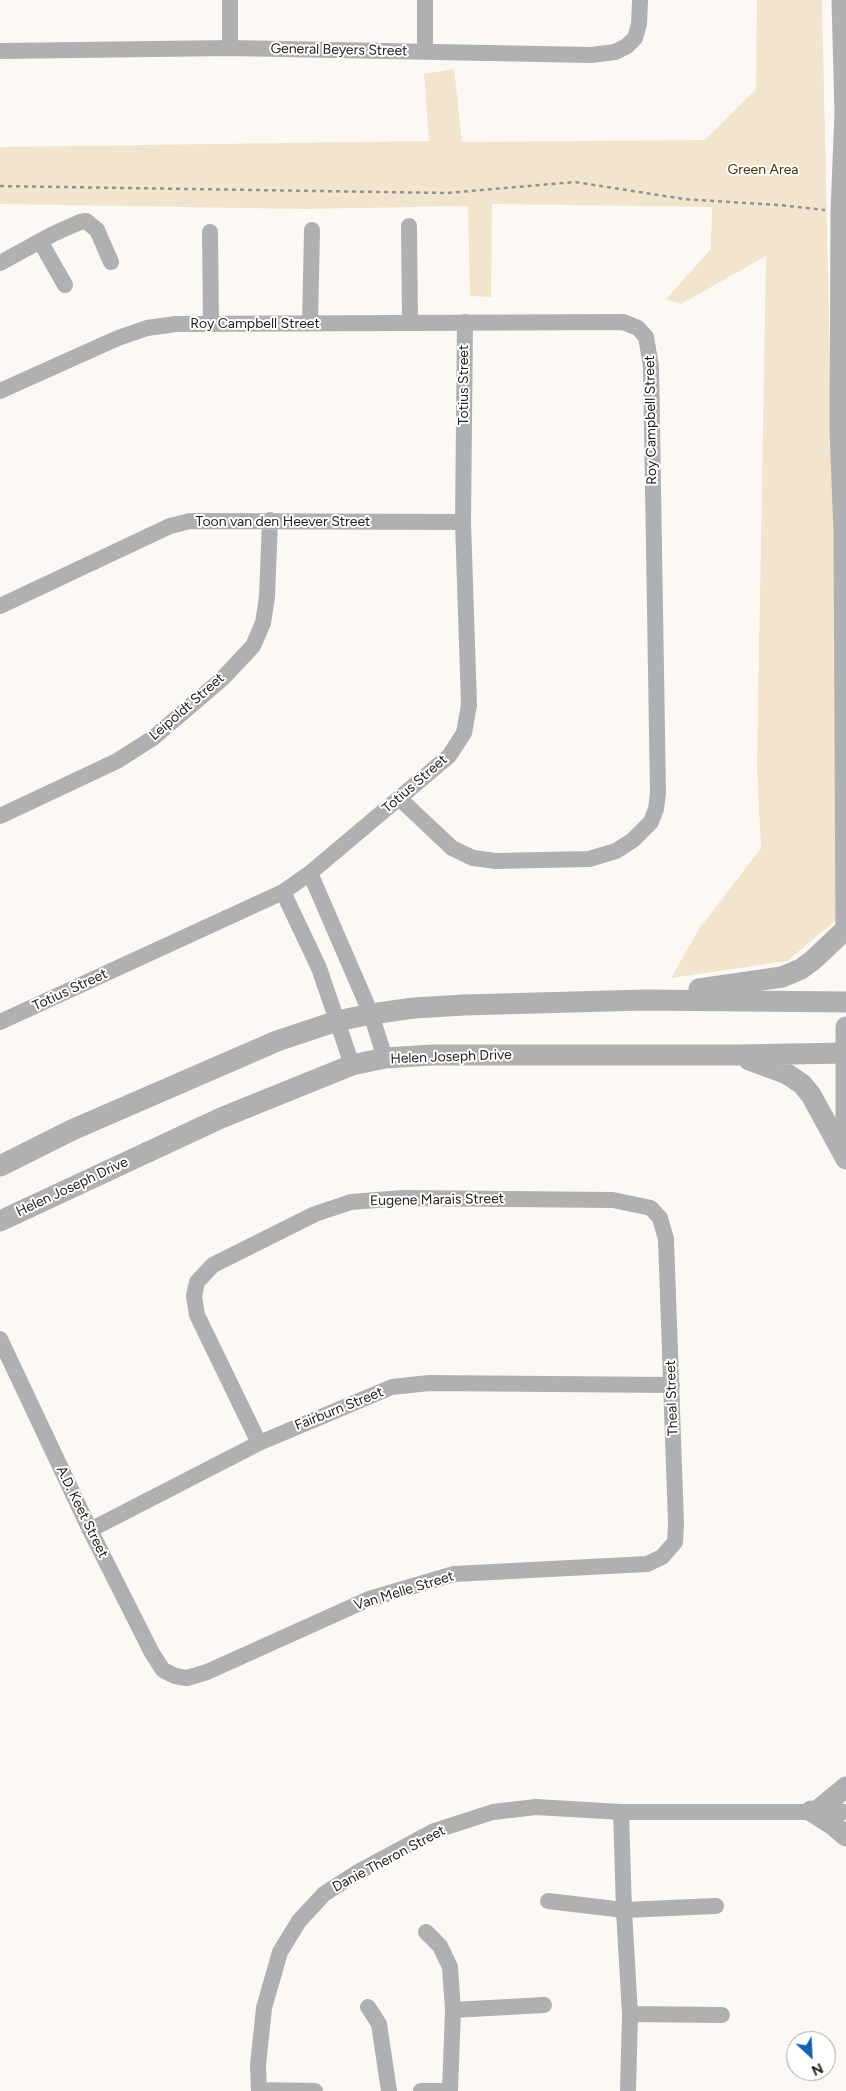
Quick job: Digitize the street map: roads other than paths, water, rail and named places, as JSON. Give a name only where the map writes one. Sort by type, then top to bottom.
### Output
[{"type":"street","points":[[230,0],[230,48]]},
{"type":"street","points":[[425,0],[425,52]]},
{"type":"street","name":"General Beyers Street","points":[[0,51],[230,48],[591,54],[615,52],[635,38],[640,0]]},
{"type":"street","points":[[645,1000],[657,994],[727,986],[782,977],[801,969],[812,961],[846,930],[845,533],[840,429],[841,212],[845,112],[843,9]]},
{"type":"street","points":[[0,263],[40,241],[86,221],[97,230],[111,262]]},
{"type":"street","points":[[409,226],[410,322]]},
{"type":"street","points":[[310,323],[312,230]]},
{"type":"street","points":[[210,232],[211,324]]},
{"type":"street","points":[[40,241],[65,285]]},
{"type":"street","name":"Totius Street","points":[[0,1022],[283,892],[310,873],[449,756],[464,733],[469,705],[464,522],[465,322]]},
{"type":"street","name":"Roy Campbell Street","points":[[0,391],[88,350],[147,328],[176,324],[622,322],[638,328],[646,337],[651,366],[658,794],[656,809],[651,822],[634,840],[616,851],[589,859],[496,861],[473,858],[452,848],[400,799]]},
{"type":"street","name":"Leipoldt Street","points":[[0,816],[117,761],[153,738],[222,678],[253,646],[263,623],[268,597],[270,520]]},
{"type":"street","name":"Toon van den Heever Street","points":[[0,606],[170,526],[190,521],[464,522]]},
{"type":"street","points":[[310,873],[371,1014],[385,1058]]},
{"type":"street","points":[[283,892],[319,968],[352,1066]]},
{"type":"street","points":[[0,1166],[72,1130],[276,1042],[337,1021],[371,1014],[414,1008],[464,1005],[645,1000],[846,1002]]},
{"type":"street","points":[[846,1027],[846,1160]]},
{"type":"street","name":"Helen Joseph Drive","points":[[0,1221],[220,1118],[352,1066],[385,1058],[432,1055],[737,1056],[846,1052]]},
{"type":"street","points":[[737,1056],[787,1074],[802,1084],[811,1096],[846,1160]]},
{"type":"street","name":"Eugene Marais Street","points":[[259,1442],[197,1315],[194,1296],[196,1282],[212,1265],[315,1214],[352,1202],[403,1198],[612,1200],[651,1208],[660,1218]]},
{"type":"street","name":"Theal Street","points":[[647,1564],[662,1557],[675,1542],[672,1385],[666,1239],[660,1218]]},
{"type":"street","name":"A.D. Keet Street","points":[[0,1339],[90,1530],[152,1653],[163,1670],[175,1676]]},
{"type":"street","name":"Fairburn Street","points":[[90,1530],[259,1442],[392,1387],[429,1383],[672,1385]]},
{"type":"street","name":"Van Melle Street","points":[[175,1676],[187,1678],[207,1672],[369,1599],[454,1574],[647,1564]]},
{"type":"street","points":[[846,1787],[814,1811],[846,1836]]},
{"type":"street","name":"Danie Theron Street","points":[[259,2090],[258,2065],[264,2008],[280,1952],[299,1921],[324,1894],[358,1872],[434,1831],[493,1812],[536,1808],[621,1812],[846,1812]]},
{"type":"street","points":[[621,1812],[630,2014],[628,2091]]},
{"type":"street","points":[[548,1902],[624,1910],[716,1906]]},
{"type":"street","points":[[421,2091],[450,2091],[453,2010],[450,1967],[440,1946],[426,1932]]},
{"type":"street","points":[[453,2010],[544,2005]]},
{"type":"street","points":[[368,2007],[379,2024],[389,2091]]},
{"type":"street","points":[[630,2014],[722,2014]]},
{"type":"street","points":[[259,2090],[315,2091]]},
{"type":"park label","name":"Green Area","points":[[763,170]]}]
